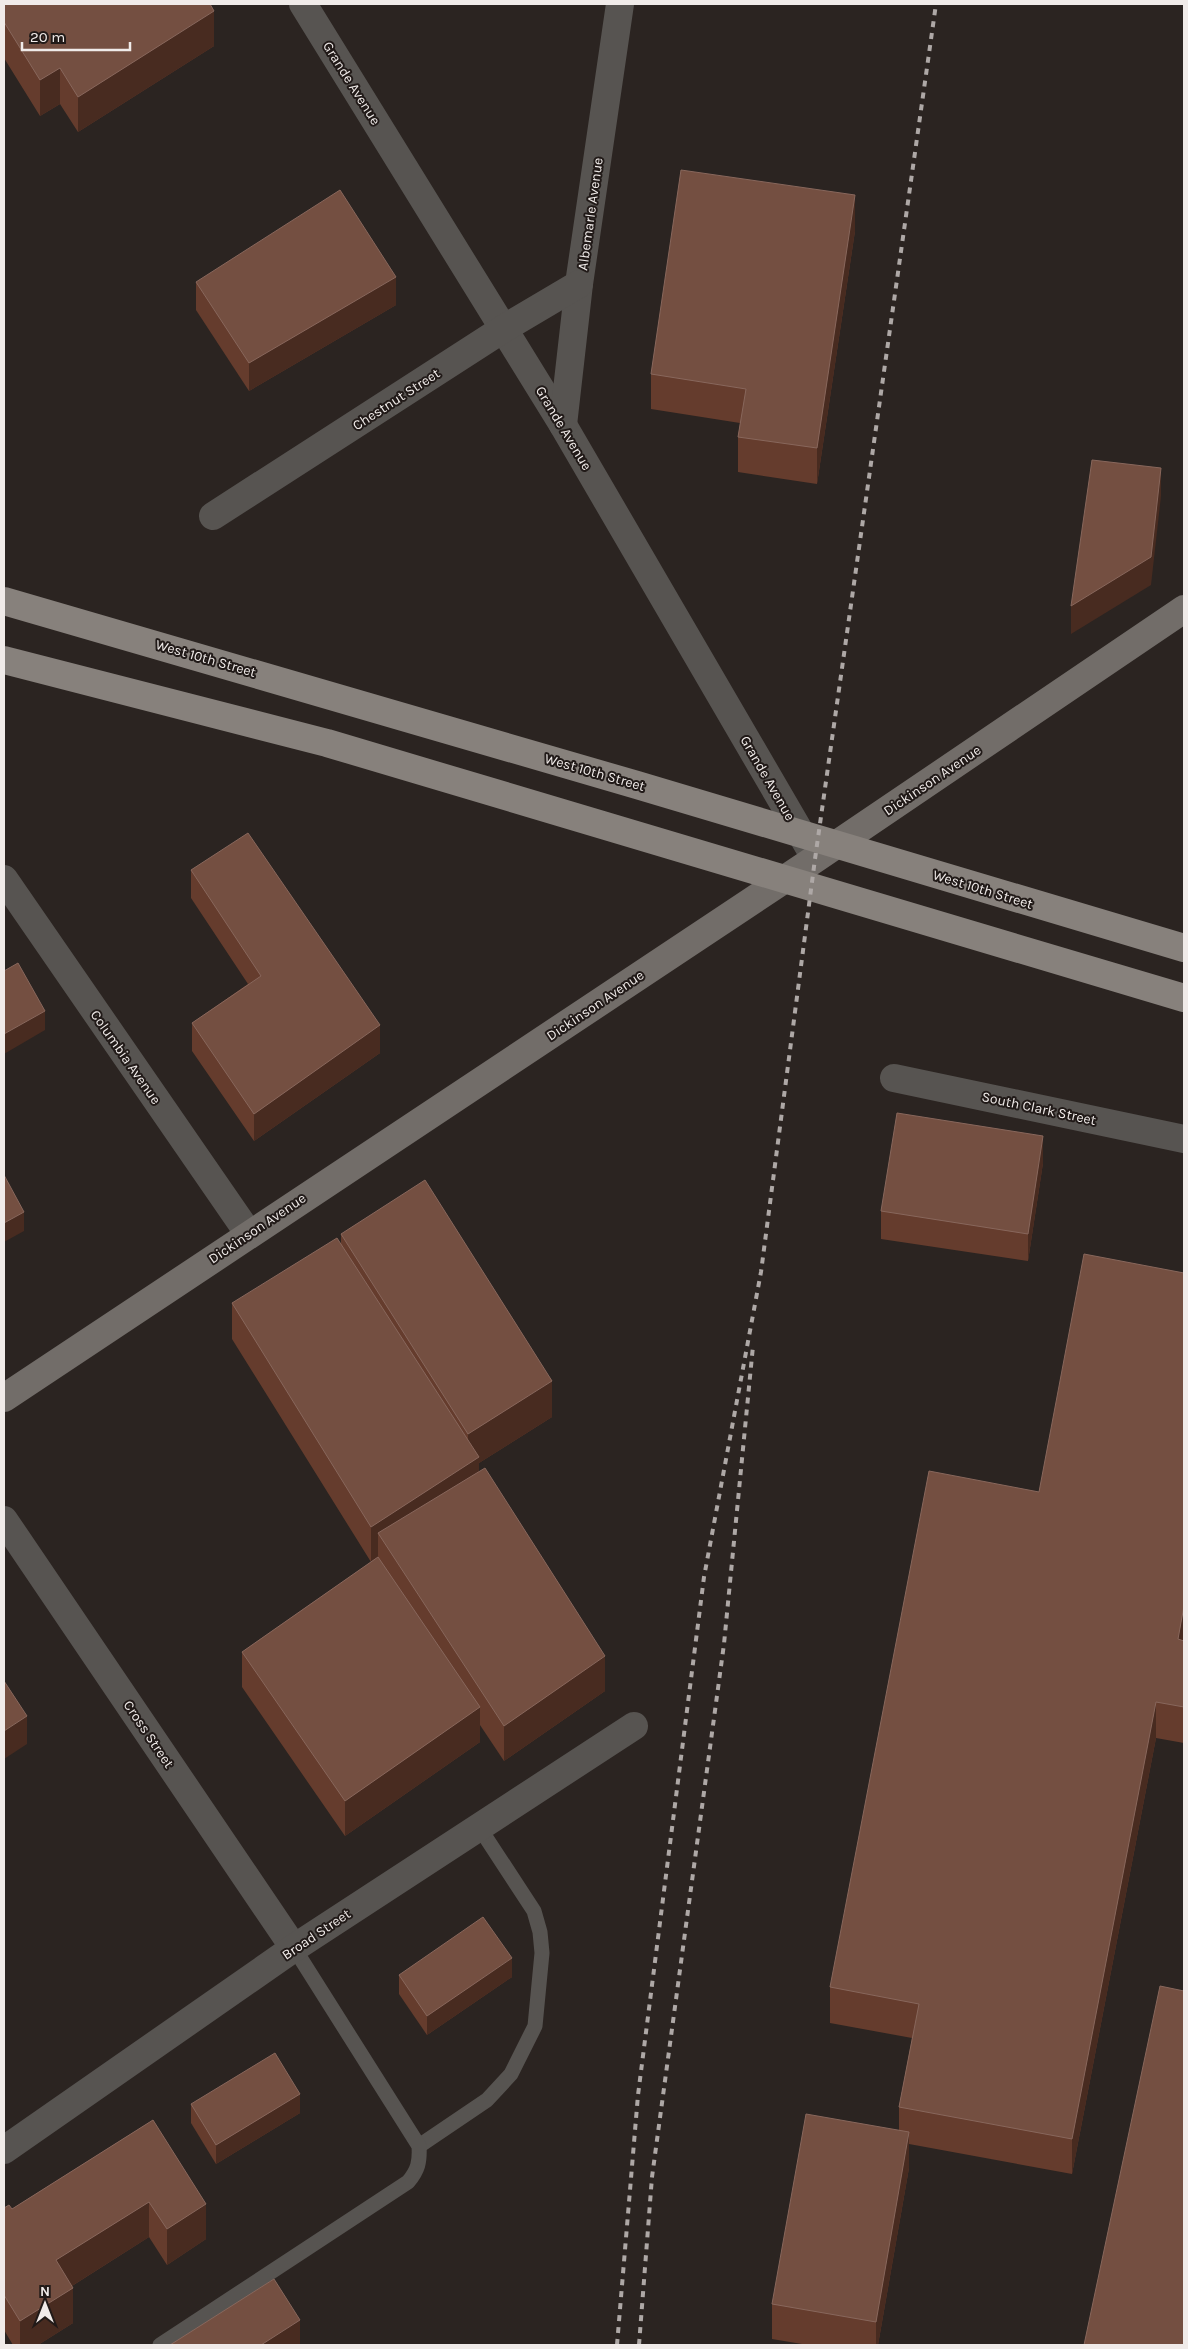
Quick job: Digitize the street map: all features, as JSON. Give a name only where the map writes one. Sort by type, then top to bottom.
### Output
[{"type":"main road","name":"West 10th Street","points":[[4,601],[637,784],[998,894],[1184,948]]},
{"type":"main road","name":"Dickinson Avenue","points":[[4,1398],[815,858],[1184,609]]},
{"type":"main road","points":[[4,660],[327,743],[1184,998]]},
{"type":"street","name":"Grande Avenue","points":[[303,4],[563,425],[815,858]]},
{"type":"street","name":"Albemarle Avenue","points":[[563,425],[580,284],[620,4]]},
{"type":"street","name":"Chestnut Street","points":[[213,516],[503,329],[580,284]]},
{"type":"street","name":"Columbia Avenue","points":[[4,880],[248,1234]]},
{"type":"street","name":"South Clark Street","points":[[894,1078],[1184,1139]]},
{"type":"street","name":"Cross Street","points":[[4,1520],[294,1948]]},
{"type":"street","name":"Broad Street","points":[[4,2150],[294,1948],[634,1726]]},
{"type":"lane","points":[[419,2146],[487,2100],[511,2074],[535,2026],[542,1953],[540,1932],[534,1911],[478,1827]]},
{"type":"lane","points":[[160,2345],[408,2182],[417,2172],[420,2160],[419,2146],[294,1948]]},
{"type":"building","points":[[4,4],[210,4],[214,11],[78,97],[60,68],[40,80],[4,22]]},
{"type":"building","points":[[681,170],[855,195],[817,448],[738,437],[746,389],[651,374]]},
{"type":"building","points":[[340,190],[396,277],[249,363],[196,282]]},
{"type":"building","points":[[1092,460],[1161,468],[1151,557],[1071,606]]},
{"type":"building","points":[[248,833],[380,1025],[254,1114],[192,1023],[261,976],[191,870]]},
{"type":"building","points":[[18,963],[45,1011],[4,1034],[4,971]]},
{"type":"building","points":[[897,1113],[1043,1136],[1028,1234],[881,1211]]},
{"type":"building","points":[[4,1175],[24,1212],[4,1223]]},
{"type":"building","points":[[425,1180],[552,1381],[468,1434],[341,1234]]},
{"type":"building","points":[[337,1238],[479,1457],[371,1527],[232,1303]]},
{"type":"building","points":[[1084,1254],[1184,1273],[1184,1606],[1178,1639],[1184,1641],[1184,1707],[1156,1702],[1072,2139],[899,2107],[919,2004],[830,1987],[929,1471],[1039,1492]]},
{"type":"building","points":[[485,1468],[605,1656],[504,1726],[378,1533]]},
{"type":"building","points":[[378,1557],[480,1707],[345,1801],[242,1652]]},
{"type":"building","points":[[4,1681],[27,1716],[4,1731]]},
{"type":"building","points":[[483,1917],[512,1958],[427,2016],[399,1975]]},
{"type":"building","points":[[1160,1986],[1184,1991],[1184,2345],[1084,2345]]},
{"type":"building","points":[[275,2053],[300,2094],[216,2145],[191,2104]]},
{"type":"building","points":[[806,2114],[909,2132],[876,2322],[772,2304]]},
{"type":"building","points":[[153,2120],[206,2204],[167,2229],[149,2202],[56,2260],[73,2288],[20,2321],[4,2295],[4,2208],[9,2205],[12,2209]]},
{"type":"building","points":[[274,2279],[300,2320],[261,2345],[170,2345]]},
{"type":"railway","points":[[617,2345],[638,2095],[704,1577],[761,1272],[815,859],[936,4]]},
{"type":"railway","points":[[639,2345],[652,2177],[724,1644],[753,1346]]}]
